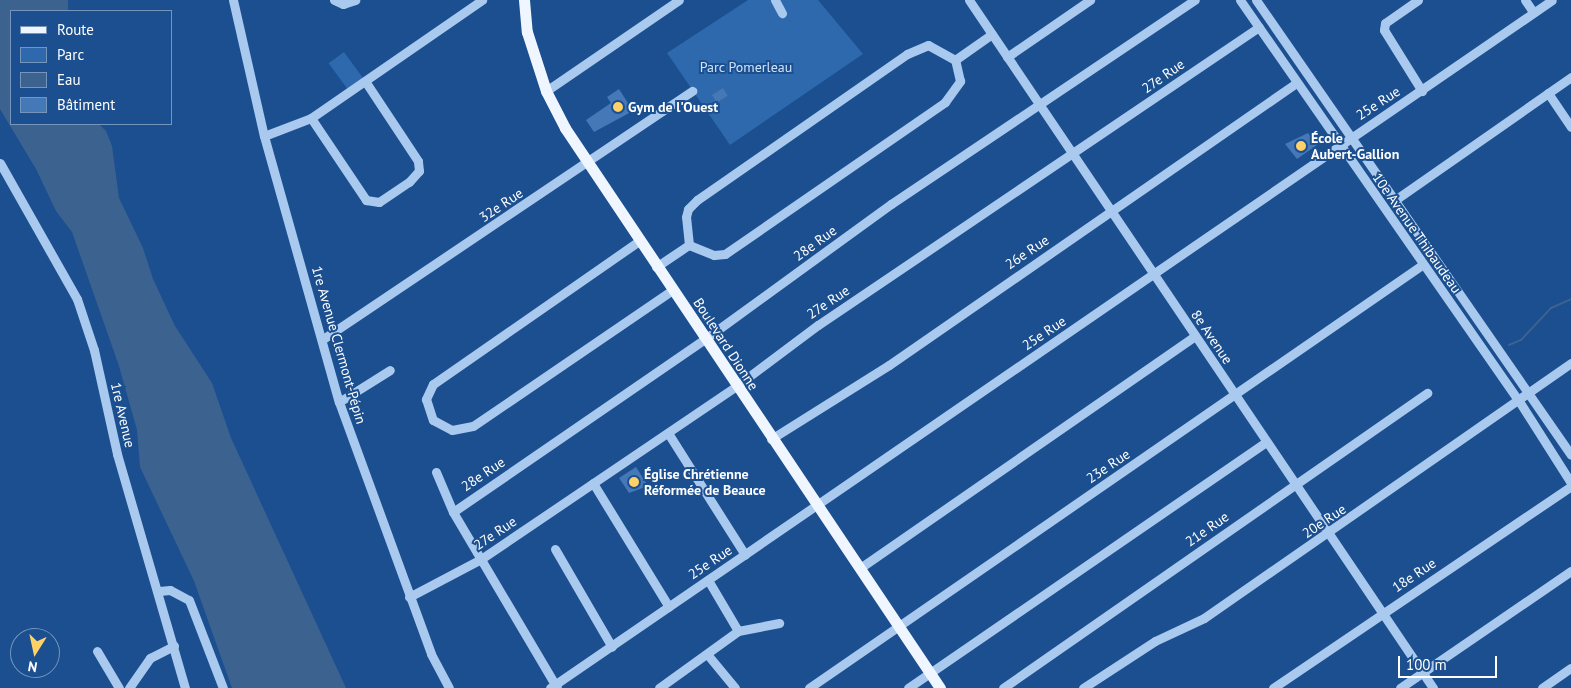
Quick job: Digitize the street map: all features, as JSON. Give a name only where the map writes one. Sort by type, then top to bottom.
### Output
[{"type":"main road","name":"Boulevard Dionne","points":[[524,0],[527,32],[546,92],[588,163],[735,387],[818,505],[940,688]]},
{"type":"street","name":"1re Avenue Clermont-Pépin","points":[[234,0],[264,136],[323,339],[339,402],[433,660],[449,688]]},
{"type":"street","points":[[334,0],[343,4],[354,0]]},
{"type":"street","points":[[264,136],[311,118],[482,0]]},
{"type":"street","points":[[774,0],[782,13]]},
{"type":"street","name":"8e Avenue","points":[[969,0],[1433,688]]},
{"type":"street","points":[[1007,57],[1090,0]]},
{"type":"street","name":"28e Rue","points":[[453,512],[705,339],[891,204],[1040,107],[1195,0]]},
{"type":"street","name":"10e Avenue Thibaudeau","points":[[1256,0],[1530,392],[1571,455]]},
{"type":"street","points":[[1418,0],[1385,23],[1384,30],[1422,91]]},
{"type":"street","points":[[1525,0],[1533,12]]},
{"type":"street","name":"25e Rue","points":[[554,687],[1552,0]]},
{"type":"street","points":[[546,92],[675,1]]},
{"type":"street","name":"10e Avenue Thibaudeau","points":[[1242,1],[1422,265],[1519,401],[1571,484]]},
{"type":"street","name":"27e Rue","points":[[409,596],[481,559],[735,387],[818,324],[1073,155],[1259,27]]},
{"type":"street","points":[[955,60],[992,34]]},
{"type":"street","points":[[928,45],[955,60],[960,81],[945,102],[725,254],[714,255],[689,245],[686,217],[697,200],[907,54],[928,45]]},
{"type":"street","points":[[1395,200],[1571,77]]},
{"type":"street","points":[[311,118],[370,202],[379,202],[409,182],[419,166],[365,81]]},
{"type":"street","name":"26e Rue","points":[[771,439],[888,364],[1297,83]]},
{"type":"street","name":"32e Rue","points":[[323,339],[588,163],[692,91]]},
{"type":"street","points":[[1548,93],[1571,127]]},
{"type":"street","name":"1re Avenue","points":[[0,163],[78,299],[94,350],[117,454],[159,591],[185,688]]},
{"type":"street","points":[[639,241],[433,384],[426,399],[433,420],[452,430],[467,430],[672,290]]},
{"type":"street","points":[[656,266],[689,245]]},
{"type":"street","name":"23e Rue","points":[[808,688],[1235,396],[1422,265]]},
{"type":"street","points":[[860,568],[1194,336]]},
{"type":"street","name":"20e Rue","points":[[1083,688],[1155,641],[1204,618],[1329,535],[1571,363]]},
{"type":"street","points":[[339,402],[390,370]]},
{"type":"street","name":"21e Rue","points":[[1003,688],[1294,484],[1428,393]]},
{"type":"street","points":[[668,433],[745,555]]},
{"type":"street","points":[[908,688],[1266,442]]},
{"type":"street","points":[[436,472],[453,512],[554,687]]},
{"type":"street","points":[[593,483],[669,607]]},
{"type":"street","name":"18e Rue","points":[[1273,688],[1571,484]]},
{"type":"street","points":[[555,549],[612,646]]},
{"type":"street","points":[[1400,688],[1571,571]]},
{"type":"street","points":[[708,580],[738,631]]},
{"type":"street","points":[[159,591],[170,590],[189,600],[223,688]]},
{"type":"street","points":[[659,688],[738,631],[779,623]]},
{"type":"street","points":[[130,688],[141,667],[174,646]]},
{"type":"street","points":[[98,651],[119,688]]},
{"type":"street","points":[[707,654],[735,688]]},
{"type":"street","points":[[1542,688],[1571,668]]},
{"type":"green space","name":"Parc Pomerleau","points":[[748,0],[818,0],[863,54],[730,145],[667,53]]},
{"type":"green space","points":[[344,52],[365,81],[350,92],[329,63]]},
{"type":"water","points":[[0,0],[68,0],[68,10],[10,10],[10,125],[100,125],[106,131],[112,146],[119,198],[143,248],[153,279],[175,326],[212,383],[231,438],[346,688],[232,688],[194,581],[140,467],[137,430],[119,366],[72,232],[56,211],[36,169],[0,109]]},
{"type":"building","points":[[723,88],[728,96],[717,103],[712,95]]},
{"type":"building","name":"Gym de l'Ouest","points":[[619,89],[633,111],[594,132],[586,120],[611,103],[607,97]]},
{"type":"building","name":"École Aubert-Gallion","points":[[1308,133],[1317,145],[1297,159],[1285,144]]},
{"type":"building","name":"Église Chrétienne Réformée de Beauce","points":[[636,467],[648,486],[629,493],[619,478]]},
{"type":"waterway","points":[[1509,345],[1521,340],[1551,308],[1571,299]]},
{"type":"place","name":"Gym de l'Ouest","points":[[618,107]]},
{"type":"place","name":"École Aubert-Gallion","points":[[1301,146]]},
{"type":"place","name":"Église Chrétienne Réformée de Beauce","points":[[634,482]]}]
